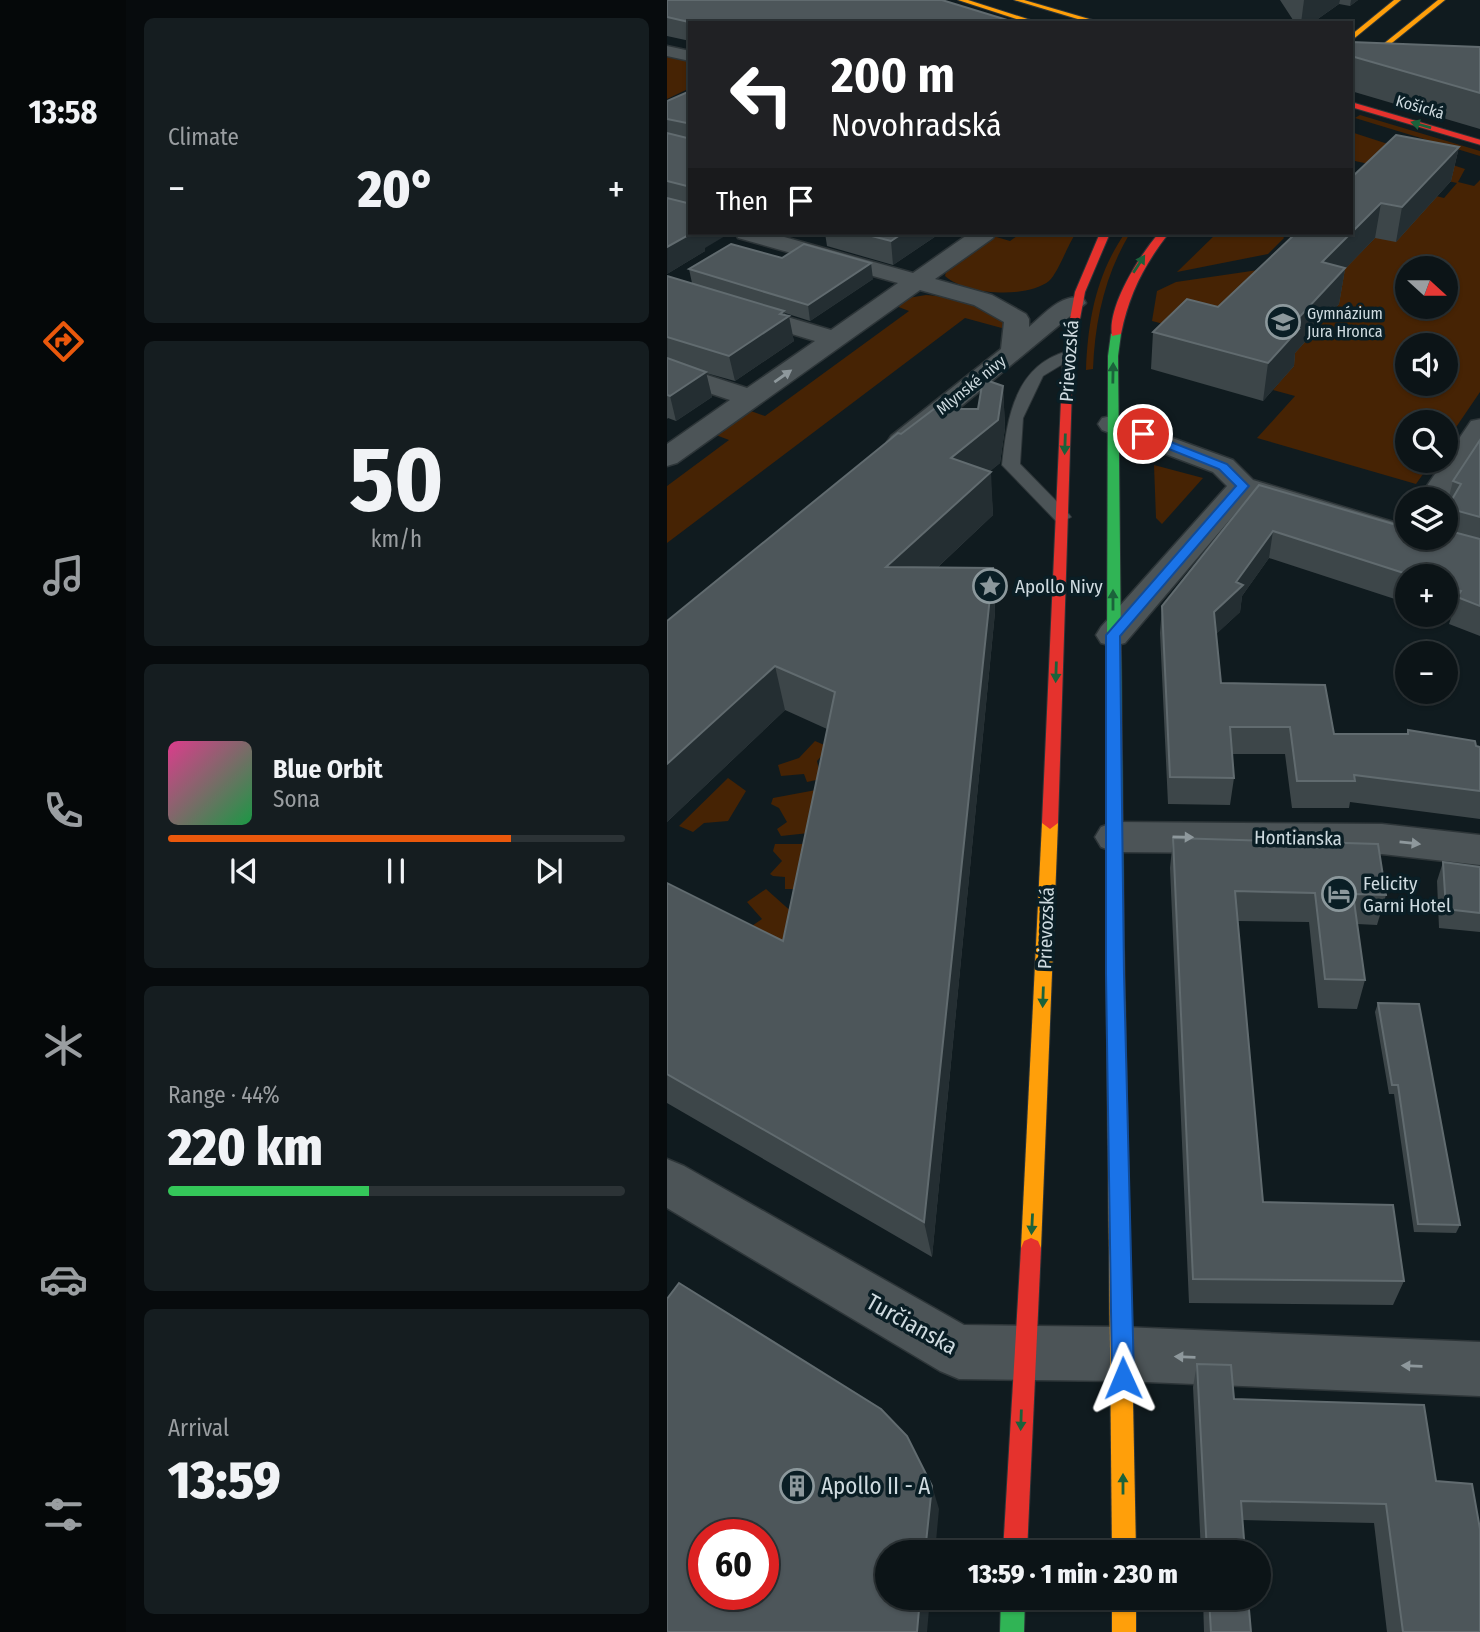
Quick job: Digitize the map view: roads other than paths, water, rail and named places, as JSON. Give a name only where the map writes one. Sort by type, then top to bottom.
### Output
[{"type":"main road","points":[[961,0],[1030,21]]},
{"type":"main road","points":[[1017,0],[1093,21]]},
{"type":"main road","points":[[1353,38],[1398,0]]},
{"type":"main road","points":[[1353,43],[1370,65],[1410,37],[1442,0]]},
{"type":"main road","name":"Košická","points":[[1353,105],[1480,143]]},
{"type":"main road","name":"Mlynské nivy","points":[[1059,293],[1103,235]]},
{"type":"main road","points":[[1124,1540],[1113,635],[1113,356],[1124,293],[1143,257],[1162,235]]},
{"type":"main road","name":"Prievozská","points":[[1016,1540],[1043,1005],[1068,356],[1059,293]]},
{"type":"main road","points":[[1012,1632],[1013,1610]]},
{"type":"main road","points":[[1124,1610],[1124,1632]]},
{"type":"street","points":[[667,51],[688,56]]},
{"type":"street","points":[[667,457],[982,235]]},
{"type":"street","name":"Mlynské nivy","points":[[748,237],[917,280],[983,300],[1017,319],[1014,350]]},
{"type":"street","points":[[667,287],[689,273]]},
{"type":"street","points":[[667,287],[835,339]]},
{"type":"street","name":"Mlynské nivy","points":[[983,300],[1059,293]]},
{"type":"street","name":"Mlynské nivy","points":[[879,460],[1014,350],[1059,293]]},
{"type":"street","points":[[667,370],[751,398]]},
{"type":"street","points":[[1112,424],[1223,466],[1243,486],[1395,532]]},
{"type":"street","points":[[1441,487],[1480,427]]},
{"type":"street","points":[[1113,635],[1243,486]]},
{"type":"street","name":"Hontianska","points":[[1115,837],[1382,839],[1480,850]]},
{"type":"street","name":"Turčianska","points":[[667,1182],[959,1352],[1123,1354],[1480,1369]]},
{"type":"lane","points":[[1062,517],[1011,465],[1015,418],[1037,373],[1068,356]]},
{"type":"place","name":"Gymnázium Jura Hronca","points":[[1283,322]]},
{"type":"place","name":"Apollo Nivy","points":[[990,586]]},
{"type":"place","name":"Felicity Garni Hotel","points":[[1339,894]]},
{"type":"place","name":"Apollo II - A","points":[[797,1486]]}]
